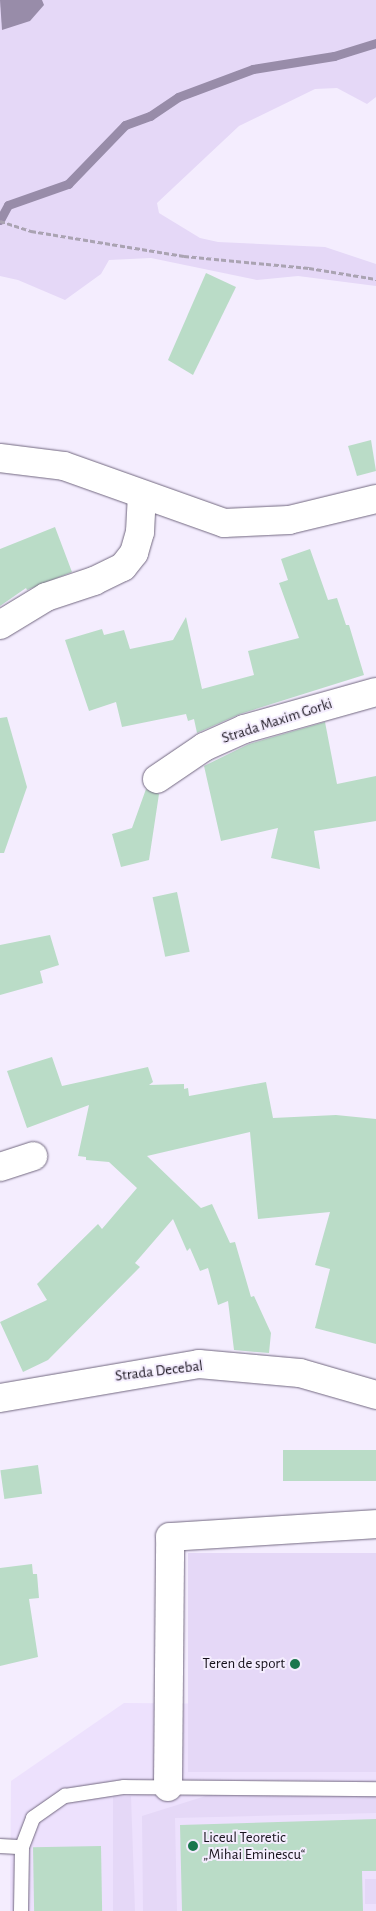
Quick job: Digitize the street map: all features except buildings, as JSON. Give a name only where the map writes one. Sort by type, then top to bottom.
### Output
[{"type":"street","points":[[0,458],[64,466],[142,496],[224,523],[289,520],[376,499]]},
{"type":"street","points":[[0,625],[46,597],[94,581],[123,567],[134,553],[140,532],[142,496]]},
{"type":"street","name":"Strada Maxim Gorki","points":[[157,779],[204,747],[244,729],[376,692]]},
{"type":"street","points":[[0,1167],[33,1156]]},
{"type":"street","name":"Strada Decebal","points":[[0,1398],[198,1364],[300,1373],[376,1394]]},
{"type":"street","points":[[168,1787],[170,1537],[376,1524]]},
{"type":"lane","points":[[21,1911],[22,1847],[33,1818],[65,1796],[124,1787],[376,1788]]},
{"type":"lane","points":[[0,1846],[22,1847]]},
{"type":"path","points":[[0,220],[30,230],[184,256],[309,268],[376,279]]},
{"type":"shaded area","points":[[0,0],[376,0],[376,97],[367,104],[337,88],[315,89],[239,126],[157,203],[159,213],[200,238],[218,242],[325,247],[376,264],[376,286],[298,276],[257,280],[151,258],[109,260],[101,274],[65,300],[18,280],[0,276]]},
{"type":"shaded area","points":[[0,0],[42,0],[44,5],[30,21],[2,30]]},
{"type":"shaded area","name":"Teren de sport","points":[[188,1553],[376,1553],[376,1772],[188,1772]]},
{"type":"shaded area","name":"Liceul Teoretic „Mihai Eminescu“","points":[[124,1703],[376,1705],[376,1911],[10,1911],[11,1781]]},
{"type":"shaded area","points":[[212,1794],[376,1795],[376,1813],[175,1818],[177,1911],[143,1911],[142,1816]]},
{"type":"shaded area","points":[[131,1796],[135,1911],[113,1911],[113,1797]]},
{"type":"shaded area","points":[[365,1879],[376,1879],[376,1904],[365,1904]]},
{"type":"waterway","points":[[0,220],[8,205],[68,184],[125,125],[150,116],[178,97],[253,69],[334,56],[376,43]]},
{"type":"place","name":"Teren de sport","points":[[295,1664]]},
{"type":"place","name":"Liceul Teoretic „Mihai Eminescu“","points":[[193,1846]]}]
